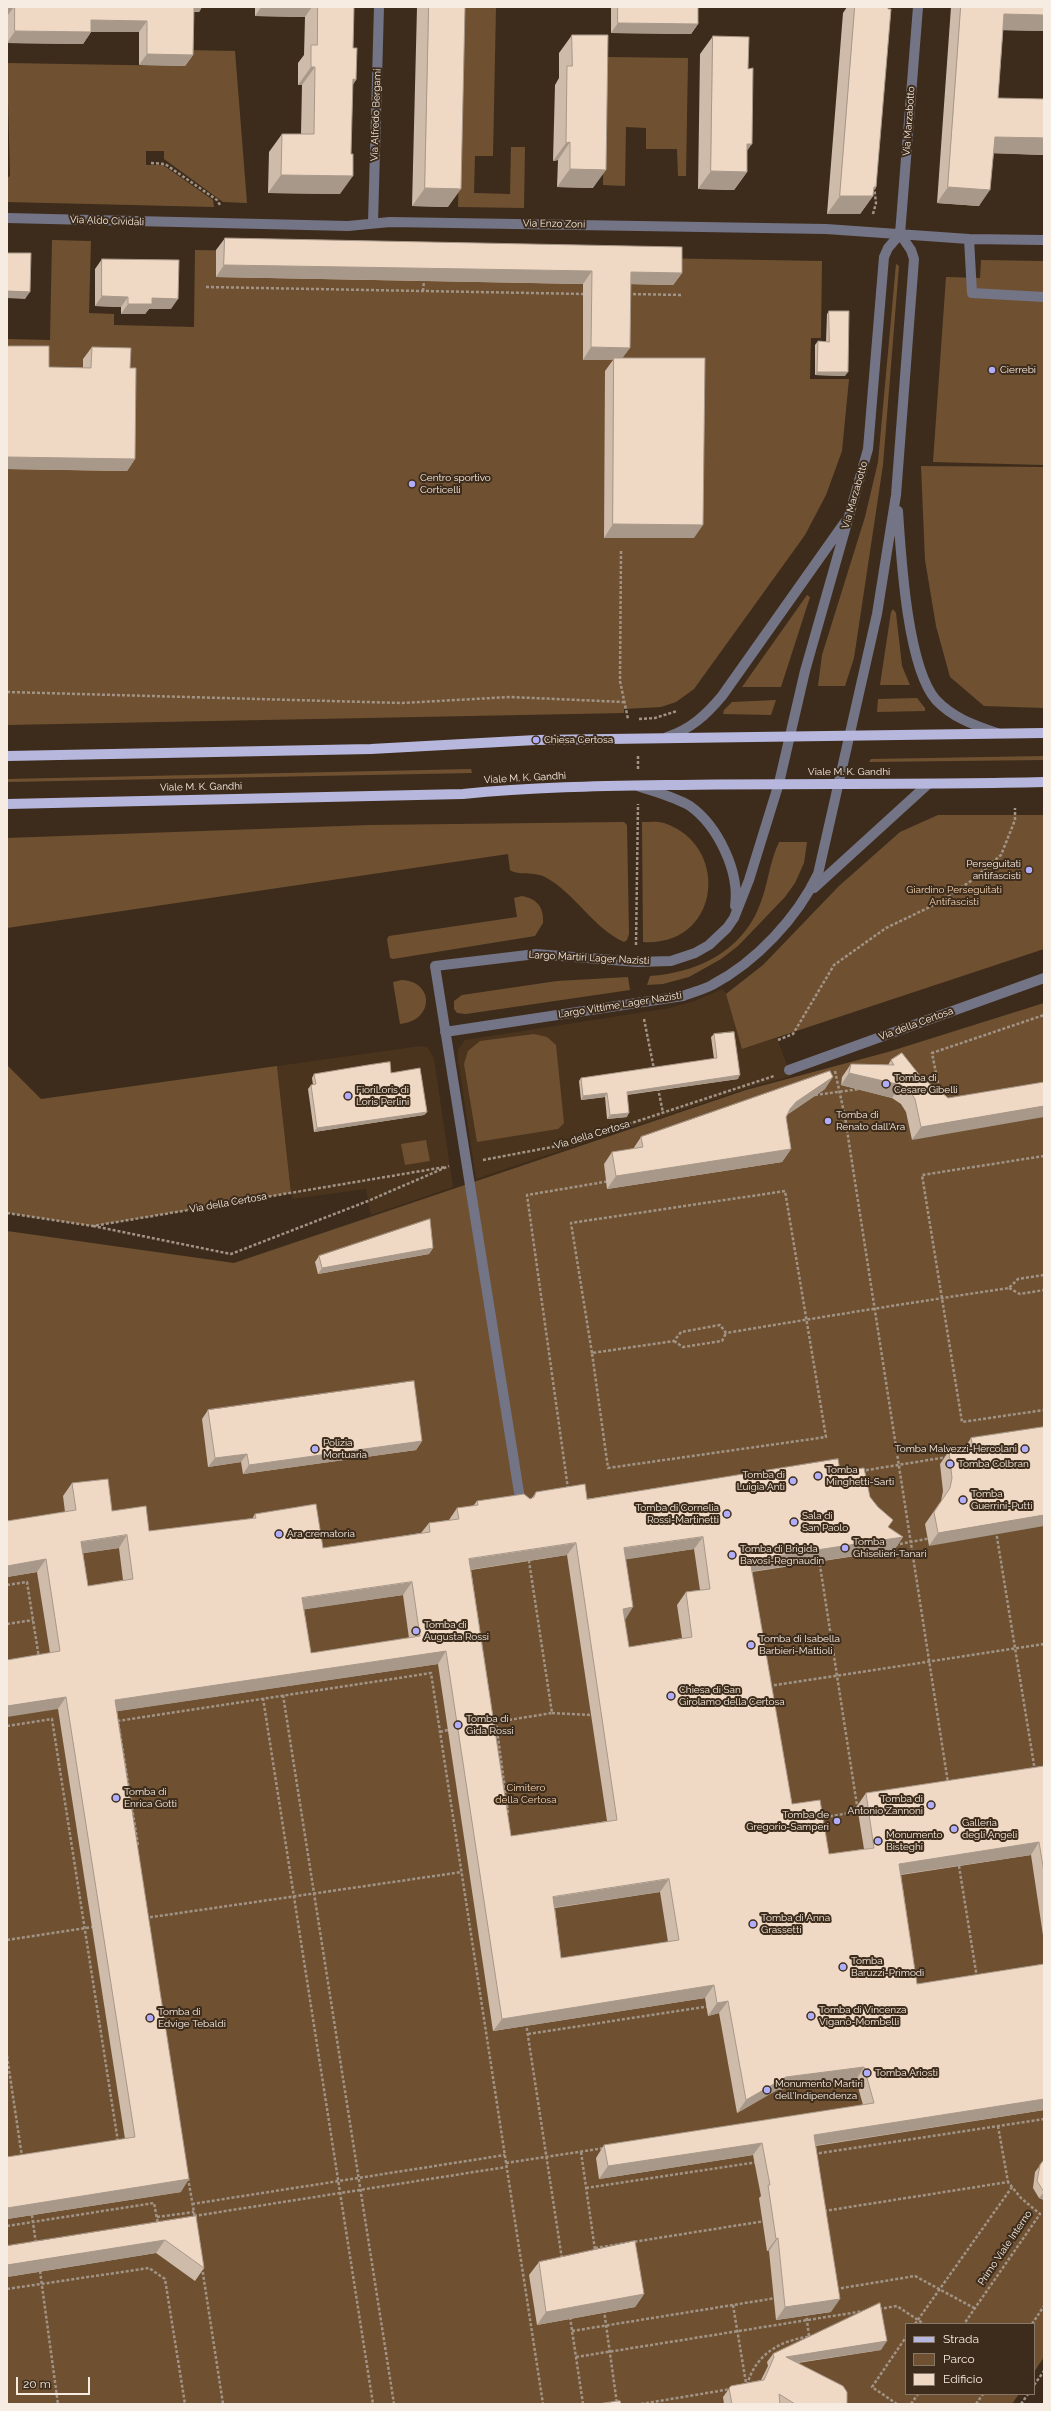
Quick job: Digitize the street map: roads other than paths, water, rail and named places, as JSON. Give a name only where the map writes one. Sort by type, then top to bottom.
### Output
[{"type":"main road","points":[[7,756],[371,749],[473,742],[667,737],[1044,733]]},
{"type":"main road","name":"Viale M. K. Gandhi","points":[[7,804],[463,794],[521,788],[778,783],[927,785],[1044,782]]},
{"type":"street","name":"Via Alfredo Bergami","points":[[373,223],[379,7]]},
{"type":"street","name":"Via Marzabotto","points":[[785,754],[822,606],[863,472],[871,430],[884,257],[891,244],[900,234],[918,7]]},
{"type":"street","name":"Via Aldo Cividali","points":[[7,218],[207,223]]},
{"type":"street","name":"Via Enzo Zoni","points":[[207,223],[348,226],[373,223],[826,229],[969,240],[1044,240]]},
{"type":"street","points":[[849,736],[877,614],[896,495],[914,260],[910,250],[900,234]]},
{"type":"street","points":[[969,240],[972,293],[1044,297]]},
{"type":"street","points":[[896,495],[914,651],[925,684],[937,700],[954,716],[971,724],[1001,734]]},
{"type":"street","points":[[667,737],[681,732],[695,723],[708,713],[722,696],[850,513]]},
{"type":"street","name":"Largo Vittime Lager Nazisti","points":[[445,1032],[690,993],[712,985],[743,963],[771,940],[810,892],[825,852],[837,784],[849,736]]},
{"type":"street","name":"Largo Martiri Lager Nazisti","points":[[521,1505],[435,966],[536,954],[638,962],[671,961],[695,953],[709,945],[727,928],[734,918],[749,880],[778,783],[785,754]]},
{"type":"street","points":[[810,892],[927,785]]},
{"type":"street","points":[[638,786],[690,806],[721,843],[735,877],[736,900],[734,918]]},
{"type":"street","name":"Via della Certosa","points":[[789,1070],[1044,978]]},
{"type":"place","name":"Cierrebi","points":[[992,370]]},
{"type":"place","name":"Centro sportivo Corticelli","points":[[412,484]]},
{"type":"place","name":"Chiesa Certosa","points":[[536,740]]},
{"type":"place","name":"Perseguitati antifascisti","points":[[1029,870]]},
{"type":"place","name":"Tomba di Cesare Gibelli","points":[[886,1084]]},
{"type":"place","name":"FioriLoris di Loris Perlini","points":[[348,1096]]},
{"type":"place","name":"Tomba di Renato dall'Ara","points":[[828,1121]]},
{"type":"place","name":"Polizia Mortuaria","points":[[315,1449]]},
{"type":"place","name":"Tomba Malvezzi-Hercolani","points":[[1025,1449]]},
{"type":"place","name":"Tomba Colbran","points":[[950,1464]]},
{"type":"place","name":"Tomba Minghetti-Sarti","points":[[818,1476]]},
{"type":"place","name":"Tomba di Luigia Anti","points":[[793,1481]]},
{"type":"place","name":"Tomba Guerrini-Putti","points":[[963,1500]]},
{"type":"place","name":"Tomba di Cornelia Rossi-Martinetti","points":[[727,1514]]},
{"type":"place","name":"Sala di San Paolo","points":[[794,1522]]},
{"type":"place","name":"Ara crematoria","points":[[279,1534]]},
{"type":"place","name":"Tomba Ghiselieri-Tanari","points":[[845,1548]]},
{"type":"place","name":"Tomba di Brigida Bavosi-Regnaudin","points":[[732,1555]]},
{"type":"place","name":"Tomba di Augusta Rossi","points":[[416,1631]]},
{"type":"place","name":"Tomba di Isabella Barbieri-Mattioli","points":[[751,1645]]},
{"type":"place","name":"Chiesa di San Girolamo della Certosa","points":[[671,1696]]},
{"type":"place","name":"Tomba di Gida Rossi","points":[[458,1725]]},
{"type":"place","name":"Tomba di Enrica Gotti","points":[[116,1798]]},
{"type":"place","name":"Tomba di Antonio Zannoni","points":[[931,1805]]},
{"type":"place","name":"Tomba de Gregorio-Samperi","points":[[837,1821]]},
{"type":"place","name":"Galleria degli Angeli","points":[[954,1829]]},
{"type":"place","name":"Monumento Bisteghi","points":[[878,1841]]},
{"type":"place","name":"Tomba di Anna Grassetti","points":[[753,1924]]},
{"type":"place","name":"Tomba Baruzzi-Primodì","points":[[843,1967]]},
{"type":"place","name":"Tomba di Vincenza Viganò-Mombelli","points":[[811,2016]]},
{"type":"place","name":"Tomba di Edvige Tebaldi","points":[[150,2018]]},
{"type":"place","name":"Tomba Ariosti","points":[[867,2073]]},
{"type":"place","name":"Monumento Martiri dell'Indipendenza","points":[[767,2090]]},
{"type":"park label","name":"Giardino Perseguitati Antifascisti","points":[[954,896]]},
{"type":"park label","name":"Cimitero della Certosa","points":[[526,1794]]}]
